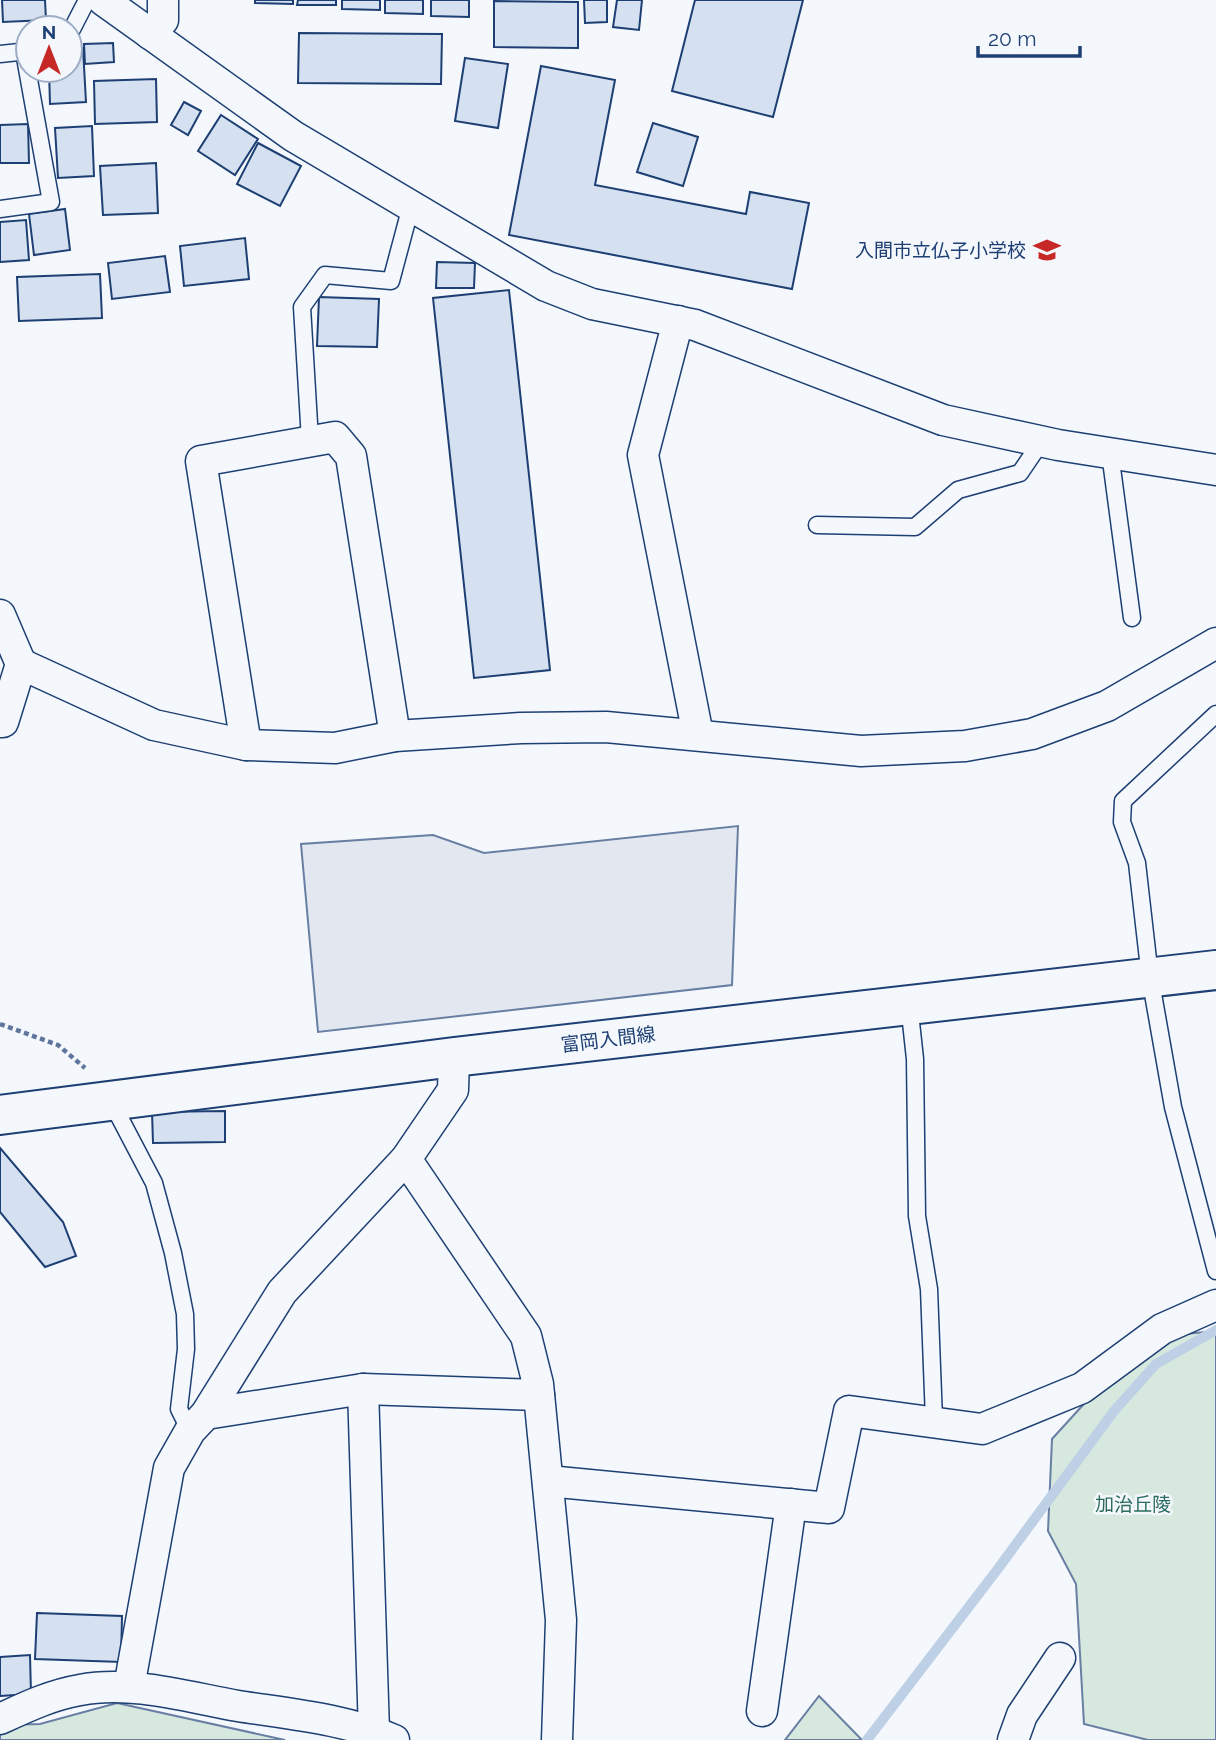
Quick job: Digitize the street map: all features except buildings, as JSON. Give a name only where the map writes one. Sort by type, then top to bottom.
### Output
[{"type":"main road","name":"富岡入間線","points":[[0,1115],[454,1057],[1216,970]]},
{"type":"street","points":[[103,0],[293,136],[546,286],[592,304],[678,321],[753,345],[943,419],[1041,442],[1216,470]]},
{"type":"street","points":[[150,34],[163,20],[163,0]]},
{"type":"street","points":[[678,321],[643,454],[698,735]]},
{"type":"street","points":[[246,745],[201,461],[335,437],[351,456],[395,736]]},
{"type":"street","points":[[0,615],[21,664],[1,725]]},
{"type":"street","points":[[21,664],[154,725],[246,745],[335,748],[395,736],[521,728],[606,727],[861,751],[965,746],[1032,734],[1107,706],[1216,643]]},
{"type":"street","points":[[129,1687],[169,1468],[282,1292],[406,1158],[453,1090],[454,1057]]},
{"type":"street","points":[[406,1158],[526,1336],[539,1395],[561,1620],[557,1740]]},
{"type":"street","points":[[548,1481],[829,1508],[849,1411],[934,1420],[982,1429],[1082,1388],[1162,1329],[1216,1305]]},
{"type":"street","points":[[198,1422],[363,1389],[539,1395]]},
{"type":"street","points":[[0,1719],[45,1699],[82,1689],[129,1687],[384,1736],[363,1389]]},
{"type":"street","points":[[762,1711],[791,1504]]},
{"type":"street","points":[[1013,1740],[1022,1715],[1060,1658]]},
{"type":"lane","points":[[0,209],[51,202],[31,84]]},
{"type":"lane","points":[[310,440],[302,307],[325,275],[391,281],[411,206]]},
{"type":"lane","points":[[817,525],[915,527],[958,490],[1020,473],[1041,442]]},
{"type":"lane","points":[[1111,453],[1132,618]]},
{"type":"lane","points":[[1216,714],[1123,802],[1122,822],[1137,863],[1150,977],[1173,1107],[1216,1271]]},
{"type":"lane","points":[[909,1003],[915,1059],[917,1216],[929,1289],[934,1420]]},
{"type":"lane","points":[[109,1099],[154,1183],[173,1253],[185,1314],[186,1349],[179,1409],[198,1422]]},
{"type":"path","points":[[0,1024],[58,1045],[82,1063],[109,1099]]},
{"type":"green space","name":"加治丘陵","points":[[1216,1331],[1216,1740],[1148,1740],[1084,1724],[1076,1584],[1048,1531],[1052,1439],[1144,1338]]},
{"type":"green space","points":[[819,1696],[862,1740],[785,1740]]},
{"type":"green space","points":[[117,1703],[285,1740],[0,1740],[0,1725],[40,1724]]},
{"type":"shaded area","points":[[738,826],[732,985],[318,1032],[301,844],[433,835],[484,853]]},
{"type":"waterway","points":[[867,1740],[1114,1411],[1156,1364],[1216,1330]]},
{"type":"place","name":"入間市立仏子小学校","points":[[1047,250]]}]
